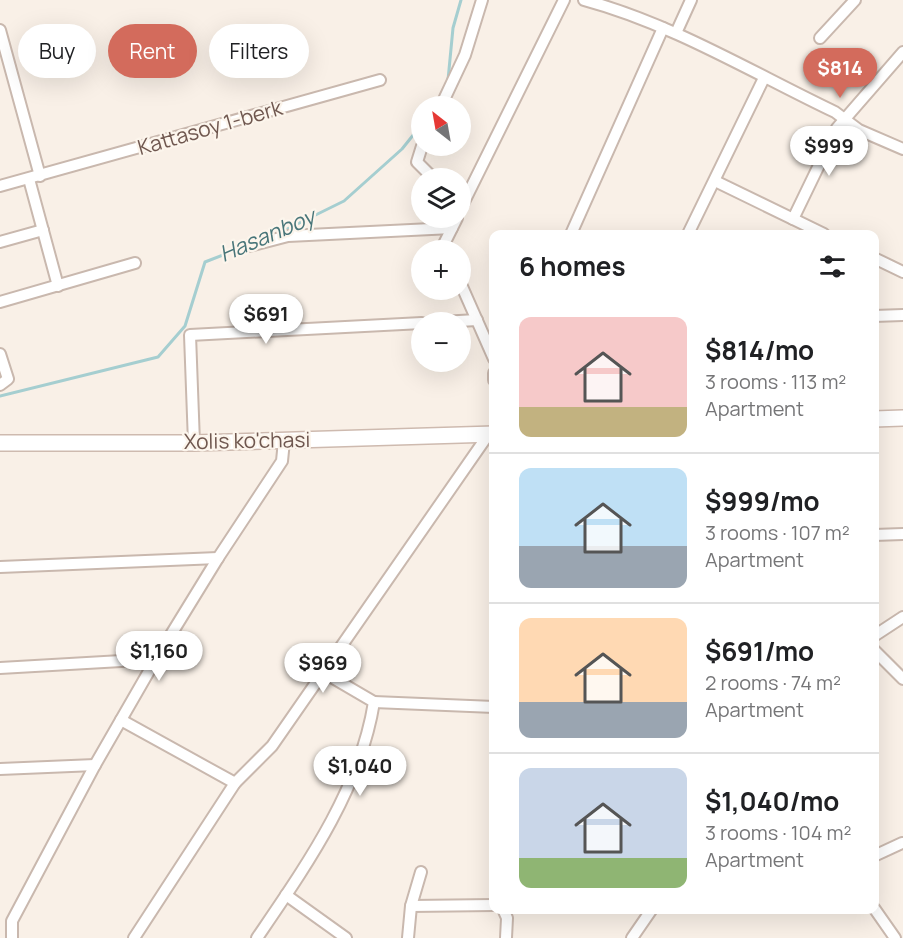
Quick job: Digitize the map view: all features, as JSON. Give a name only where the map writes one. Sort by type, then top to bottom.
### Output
[{"type":"street","points":[[446,96],[465,55],[482,0]]},
{"type":"street","points":[[471,188],[564,0]]},
{"type":"street","points":[[584,0],[622,10],[676,33],[835,112],[843,120],[903,149]]},
{"type":"street","points":[[676,33],[691,0]]},
{"type":"street","points":[[820,38],[855,0]]},
{"type":"street","points":[[573,230],[663,28]]},
{"type":"street","points":[[0,30],[35,177],[43,230],[58,286]]},
{"type":"street","points":[[793,219],[843,120],[903,52]]},
{"type":"street","points":[[690,230],[764,78]]},
{"type":"street","name":"Kattasoy 1-berk","points":[[0,186],[380,80]]},
{"type":"street","points":[[715,182],[816,230]]},
{"type":"street","points":[[249,246],[288,236],[411,226]]},
{"type":"street","points":[[0,242],[43,230]]},
{"type":"street","points":[[879,260],[903,272]]},
{"type":"street","points":[[0,302],[135,263]]},
{"type":"street","points":[[468,300],[489,348]]},
{"type":"street","points":[[879,316],[903,315]]},
{"type":"street","points":[[471,320],[477,320]]},
{"type":"street","points":[[194,443],[189,338],[192,334],[411,324]]},
{"type":"street","points":[[0,354],[8,379],[0,385]]},
{"type":"street","points":[[879,419],[903,418]]},
{"type":"street","name":"Xolis ko'chasi","points":[[0,443],[194,443],[489,435]]},
{"type":"street","points":[[135,938],[235,783],[272,746],[321,671],[489,438]]},
{"type":"street","points":[[12,938],[12,921],[95,765],[218,558],[282,461],[284,441]]},
{"type":"street","points":[[879,535],[903,534]]},
{"type":"street","points":[[0,567],[218,558]]},
{"type":"street","points":[[879,633],[903,617]]},
{"type":"street","points":[[879,655],[903,679]]},
{"type":"street","points":[[0,668],[156,659]]},
{"type":"street","points":[[321,671],[374,702],[489,707]]},
{"type":"street","points":[[256,938],[286,895],[352,781],[368,737],[374,702]]},
{"type":"street","points":[[121,720],[235,783]]},
{"type":"street","points":[[0,769],[95,765]]},
{"type":"street","points":[[879,854],[902,843]]},
{"type":"street","points":[[408,938],[411,906],[421,872]]},
{"type":"street","points":[[286,895],[346,938]]},
{"type":"street","points":[[411,906],[489,905]]},
{"type":"street","points":[[505,914],[507,938]]},
{"type":"street","points":[[632,938],[649,914]]},
{"type":"street","points":[[878,914],[895,938]]},
{"type":"waterway","name":"Hasanboy","points":[[448,80],[453,28],[461,0]]},
{"type":"waterway","name":"Hasanboy","points":[[277,234],[344,201],[402,149],[411,138]]},
{"type":"waterway","name":"Hasanboy","points":[[0,396],[158,357],[185,326],[205,262],[246,246]]}]
